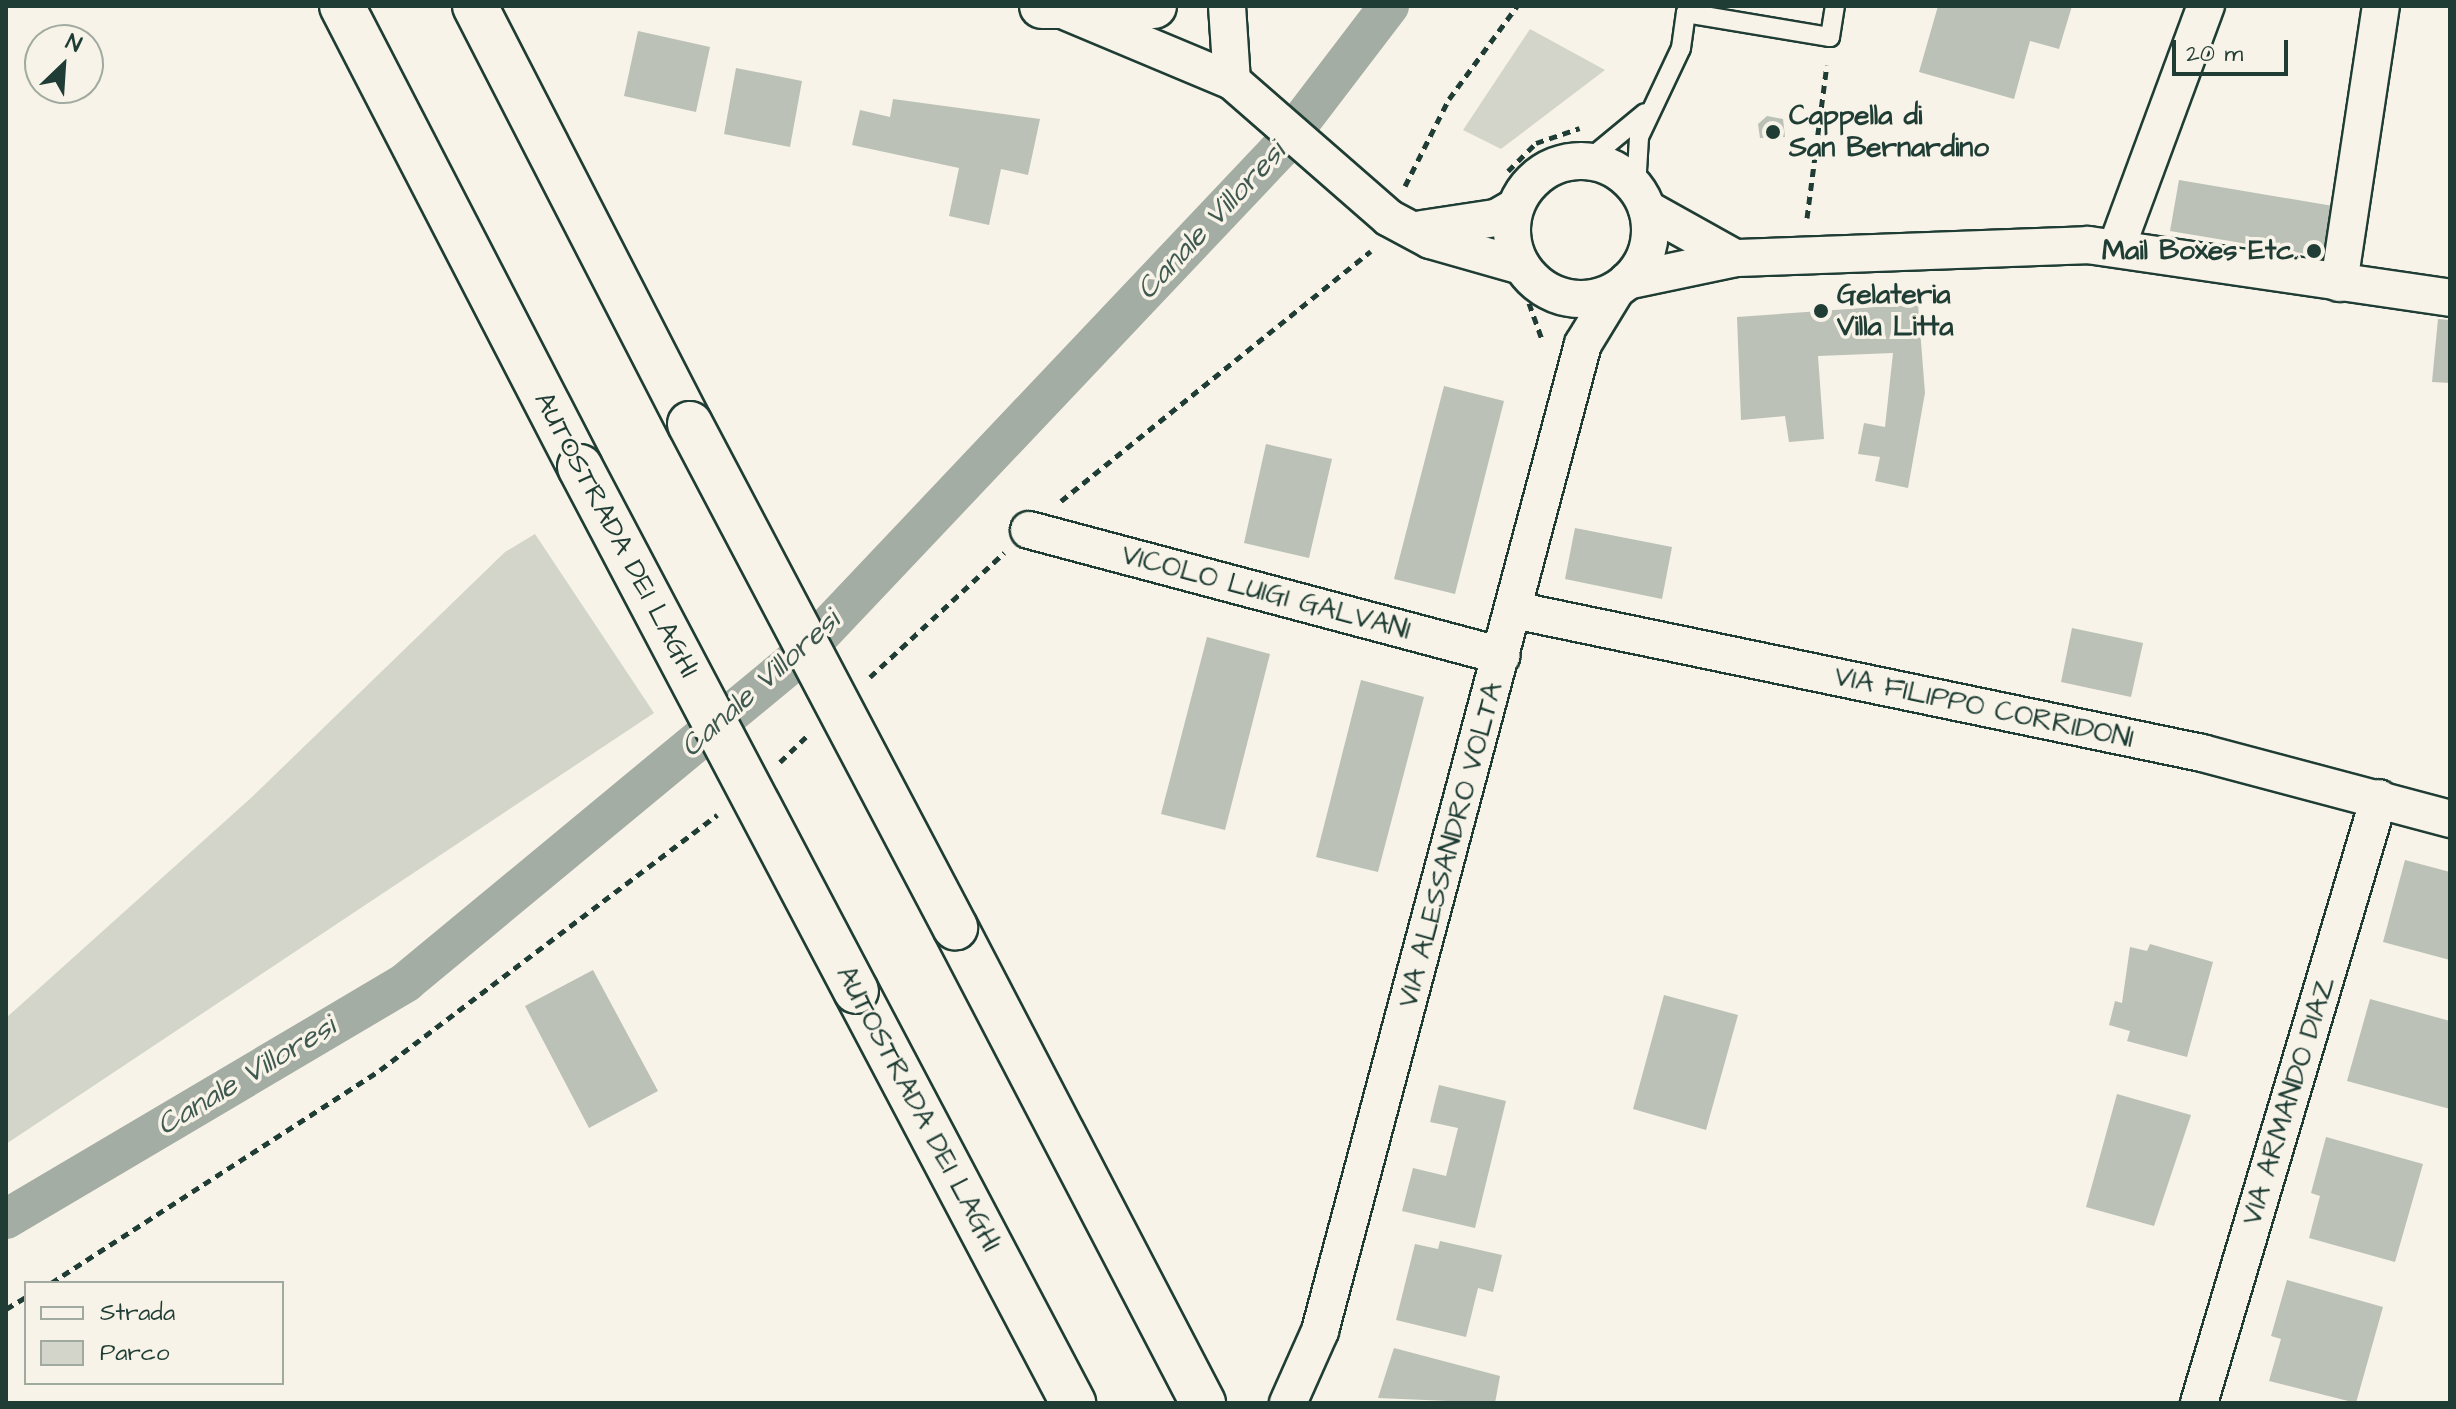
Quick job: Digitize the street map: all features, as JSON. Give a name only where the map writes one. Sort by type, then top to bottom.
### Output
[{"type":"main road","name":"AUTOSTRADA DEI LAGHI","points":[[342,6],[580,467],[1073,1403]]},
{"type":"main road","points":[[475,6],[690,424],[1203,1403]]},
{"type":"main road","points":[[1052,8],[1154,6]]},
{"type":"street","points":[[1227,6],[1232,81]]},
{"type":"street","points":[[2117,246],[2206,6]]},
{"type":"street","points":[[2339,283],[2381,6]]},
{"type":"street","points":[[1052,8],[1232,81],[1375,208],[1412,230],[1521,266],[1558,295],[1593,298],[1622,285],[1736,258],[1802,261],[2117,246],[2450,298]]},
{"type":"street","points":[[1412,230],[1496,218],[1505,194],[1541,173],[1587,161],[1736,258]]},
{"type":"street","points":[[1505,194],[1512,241],[1521,266]]},
{"type":"street","points":[[1622,285],[1648,248],[1642,198]]},
{"type":"street","name":"VIA ALESSANDRO VOLTA","points":[[1293,1401],[1320,1331],[1583,344],[1622,285]]},
{"type":"street","name":"VICOLO LUIGI GALVANI","points":[[1029,530],[1502,656]]},
{"type":"street","name":"VIA FILIPPO CORRIDONI","points":[[1514,610],[2202,753],[2450,819]]},
{"type":"street","name":"VIA ARMANDO DIAZ","points":[[2199,1403],[2379,798]]},
{"type":"lane","points":[[1642,198],[1650,108],[1681,48],[1687,10],[1830,37],[1835,6]]},
{"type":"lane","points":[[1587,161],[1650,108]]},
{"type":"path","points":[[1417,192],[1404,188],[1449,99],[1517,6]]},
{"type":"path","points":[[1802,261],[1830,37]]},
{"type":"path","points":[[1505,194],[1536,143],[1588,123]]},
{"type":"path","points":[[6,1309],[24,1298]]},
{"type":"green space","points":[[1530,29],[1605,70],[1501,149],[1463,130]]},
{"type":"green space","points":[[535,534],[654,713],[6,1144],[6,1018],[252,797],[505,552]]},
{"type":"building","points":[[1938,6],[2072,6],[2059,49],[2030,41],[2014,99],[1919,72]]},
{"type":"building","points":[[638,31],[710,47],[696,112],[624,96]]},
{"type":"building","points":[[736,68],[802,81],[790,147],[724,134]]},
{"type":"building","points":[[893,99],[1040,119],[1028,175],[1001,169],[989,225],[949,216],[959,168],[852,145],[860,110],[890,117]]},
{"type":"building","name":"Cappella di San Bernardino","points":[[1767,116],[1783,119],[1785,137],[1760,138],[1758,124]]},
{"type":"building","points":[[2179,180],[2333,206],[2325,257],[2170,231]]},
{"type":"building","points":[[1918,304],[1925,393],[1908,488],[1875,481],[1880,457],[1858,454],[1864,423],[1885,427],[1893,353],[1818,356],[1824,439],[1789,442],[1785,416],[1741,420],[1737,317]]},
{"type":"building","points":[[2438,319],[2450,320],[2450,383],[2432,382]]},
{"type":"building","points":[[1444,386],[1504,401],[1455,594],[1394,579]]},
{"type":"building","points":[[1266,444],[1332,459],[1309,558],[1244,543]]},
{"type":"building","points":[[1575,528],[1672,547],[1662,599],[1565,579]]},
{"type":"building","points":[[2072,628],[2143,643],[2131,697],[2061,682]]},
{"type":"building","points":[[1207,637],[1270,654],[1225,830],[1161,814]]},
{"type":"building","points":[[1361,680],[1424,697],[1378,872],[1316,857]]},
{"type":"building","points":[[2405,860],[2450,872],[2450,960],[2383,942]]},
{"type":"building","points":[[2150,944],[2213,962],[2187,1057],[2127,1041],[2130,1031],[2109,1025],[2115,1001],[2122,1003],[2130,947],[2147,951]]},
{"type":"building","points":[[593,970],[658,1091],[589,1128],[525,1006]]},
{"type":"building","points":[[1664,995],[1738,1015],[1706,1130],[1633,1109]]},
{"type":"building","points":[[2370,999],[2450,1021],[2450,1109],[2347,1081]]},
{"type":"building","points":[[1439,1085],[1506,1101],[1475,1228],[1402,1211],[1413,1168],[1446,1176],[1458,1128],[1430,1122]]},
{"type":"building","points":[[2117,1094],[2191,1115],[2154,1226],[2086,1207]]},
{"type":"building","points":[[2326,1137],[2423,1164],[2395,1262],[2309,1238],[2320,1196],[2311,1193]]},
{"type":"building","points":[[1440,1241],[1502,1255],[1493,1292],[1478,1288],[1466,1337],[1396,1320],[1415,1244],[1438,1249]]},
{"type":"building","points":[[2287,1280],[2383,1307],[2356,1403],[2269,1381],[2281,1339],[2271,1336]]},
{"type":"building","points":[[1394,1348],[1500,1376],[1495,1403],[1378,1398]]},
{"type":"waterway","name":"Canale Villoresi","points":[[6,1219],[406,982],[800,656],[1280,149],[1389,6]]},
{"type":"place","name":"Cappella di San Bernardino","points":[[1773,132]]},
{"type":"place","name":"Mail Boxes Etc.","points":[[2314,251]]},
{"type":"place","name":"Gelateria Villa Litta","points":[[1821,311]]}]
